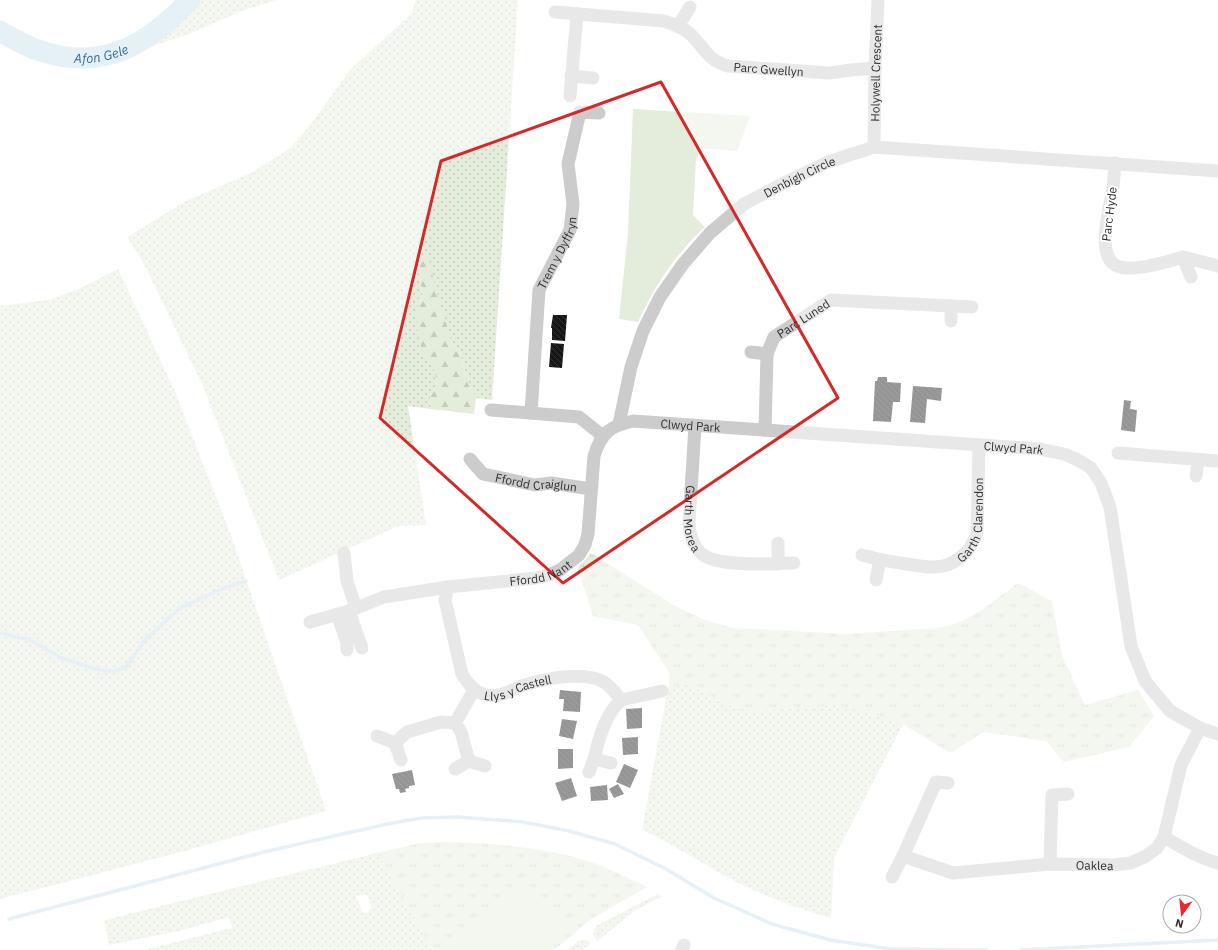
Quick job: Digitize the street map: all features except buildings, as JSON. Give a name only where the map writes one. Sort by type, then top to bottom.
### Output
[{"type":"street","name":"Holywell Crescent","points":[[874,147],[874,68],[878,0]]},
{"type":"street","points":[[678,26],[690,7]]},
{"type":"street","name":"Parc Gwellyn","points":[[555,12],[664,20],[688,31],[698,41],[708,55],[718,63],[728,66],[829,73],[874,68]]},
{"type":"street","points":[[570,96],[577,14]]},
{"type":"street","points":[[572,76],[593,78]]},
{"type":"street","name":"Trem y Dyffryn","points":[[531,413],[539,290],[570,230],[573,204],[568,164],[580,112],[599,113]]},
{"type":"street","name":"Denbigh Circle","points":[[619,424],[631,367],[643,331],[660,297],[683,264],[710,233],[744,204],[828,162],[874,147],[1218,170]]},
{"type":"street","name":"Parc Hyde","points":[[1115,163],[1112,194],[1106,224],[1105,248],[1109,258],[1115,265],[1125,268],[1154,265],[1183,257]]},
{"type":"street","points":[[1183,257],[1218,266]]},
{"type":"street","points":[[1183,257],[1191,276]]},
{"type":"street","name":"Parc Luned","points":[[765,430],[767,354],[774,337],[831,300],[972,307]]},
{"type":"street","points":[[951,306],[951,321]]},
{"type":"street","points":[[751,352],[767,354]]},
{"type":"street","points":[[491,410],[579,417],[603,436]]},
{"type":"street","name":"Clwyd Park","points":[[619,424],[633,421],[1040,449],[1064,454],[1078,460],[1091,468],[1101,483],[1110,507],[1131,646],[1145,681],[1170,711],[1200,728],[1218,734]]},
{"type":"street","name":"Ffordd Nant","points":[[310,622],[348,611],[384,597],[448,587],[536,578],[560,570],[579,555],[585,545],[588,534],[594,456],[597,445],[610,428],[619,424]]},
{"type":"street","name":"Garth Morea","points":[[695,426],[689,523],[690,535],[701,554],[712,560],[724,562],[778,564],[794,563]]},
{"type":"street","name":"Garth Clarendon","points":[[862,555],[880,560],[932,568],[945,566],[957,561],[968,552],[974,543],[977,534],[979,445]]},
{"type":"street","points":[[1118,453],[1218,461]]},
{"type":"street","name":"Ffordd Craiglun","points":[[470,459],[481,478],[535,485],[551,483],[591,488]]},
{"type":"street","points":[[1196,476],[1198,460]]},
{"type":"street","points":[[778,543],[778,564]]},
{"type":"street","points":[[344,553],[348,611],[347,650]]},
{"type":"street","points":[[876,580],[880,560]]},
{"type":"street","name":"Llys y Castell","points":[[448,587],[445,600],[462,674],[467,683],[474,690],[487,695],[499,695],[527,684],[573,676],[591,678],[603,682],[612,688],[621,700]]},
{"type":"street","points":[[348,611],[362,648]]},
{"type":"street","points":[[455,723],[474,690]]},
{"type":"street","points":[[589,772],[594,759],[599,737],[608,716],[615,705],[621,700],[662,691]]},
{"type":"street","points":[[395,743],[407,732],[441,722],[455,723]]},
{"type":"street","points":[[455,723],[461,732],[469,761]]},
{"type":"street","name":"Oaklea","points":[[904,856],[953,873],[1050,864],[1113,865],[1131,863],[1146,856],[1157,848],[1164,837],[1181,765],[1200,728]]},
{"type":"street","points":[[377,736],[395,743],[401,760]]},
{"type":"street","points":[[594,759],[611,763]]},
{"type":"street","points":[[455,769],[469,761],[485,766]]},
{"type":"street","points":[[892,877],[904,856],[941,779]]},
{"type":"street","points":[[1050,864],[1052,790],[1068,794]]},
{"type":"street","points":[[1164,837],[1185,850],[1218,863]]},
{"type":"highlighted area","points":[[661,82],[838,398],[563,583],[380,418],[441,161]]},
{"type":"green space","points":[[199,0],[276,0],[244,10],[186,35],[135,52],[157,40],[175,26]]},
{"type":"green space","points":[[416,0],[518,0],[492,400],[476,398],[468,384],[460,353],[451,341],[418,261],[423,298],[417,308],[434,366],[437,384],[430,397],[431,409],[408,406],[426,525],[398,526],[279,580],[202,384],[143,262],[127,237],[186,201],[249,174],[289,149],[309,127],[349,71],[411,14]]},
{"type":"green space","points":[[633,109],[750,116],[737,151],[702,148],[696,159],[693,215],[705,227],[690,241],[664,275],[638,322],[619,319],[628,233]]},
{"type":"green space","points":[[419,255],[427,256],[451,341],[460,353],[468,384],[476,398],[474,414],[431,409],[430,397],[437,384],[434,366],[423,358],[418,331],[417,308],[423,298],[418,261]]},
{"type":"green space","points":[[118,269],[173,387],[229,530],[326,811],[181,852],[0,899],[0,306],[49,300],[81,288]]},
{"type":"green space","points":[[591,553],[675,606],[705,620],[733,628],[848,634],[937,628],[960,622],[971,617],[1018,583],[1052,601],[1062,656],[1085,705],[1138,690],[1154,716],[1129,747],[1064,762],[1046,741],[984,732],[950,753],[903,724],[866,712],[837,705],[752,711],[730,706],[691,686],[683,684],[668,688],[670,674],[638,625],[593,616],[578,568]]},
{"type":"green space","points":[[683,684],[691,686],[730,706],[752,711],[837,705],[866,712],[903,724],[834,858],[831,918],[793,906],[755,891],[665,841],[642,830],[668,688]]},
{"type":"green space","points":[[420,843],[480,843],[553,852],[588,861],[647,887],[588,921],[553,950],[433,950],[377,853]]},
{"type":"green space","points":[[377,853],[433,950],[144,950],[232,928],[229,917],[179,931],[109,945],[104,920]],"holes":[[[366,894],[370,900],[371,908],[367,913],[362,912],[356,896]]]},
{"type":"green space","points":[[521,878],[564,926],[536,950],[457,950],[449,942]]},
{"type":"green space","points":[[658,894],[662,896],[636,910],[597,941],[593,934],[598,925]]},
{"type":"green space","points":[[587,940],[590,944],[582,950],[567,950],[578,941]]},
{"type":"waterway","name":"Afon Gele","points":[[0,31],[27,46],[66,57],[87,58],[106,55],[124,49],[142,40],[158,29],[190,0]]},
{"type":"waterway","points":[[0,633],[31,640],[61,658],[104,671],[114,671],[126,667],[144,641],[180,608],[224,588],[246,581]]},
{"type":"waterway","points":[[9,919],[264,852],[387,824],[421,818],[457,817],[523,822],[569,831],[615,844],[666,869],[714,898],[772,924],[830,940],[890,949],[987,950]]},
{"type":"waterway","points":[[1021,950],[1218,940]]}]
